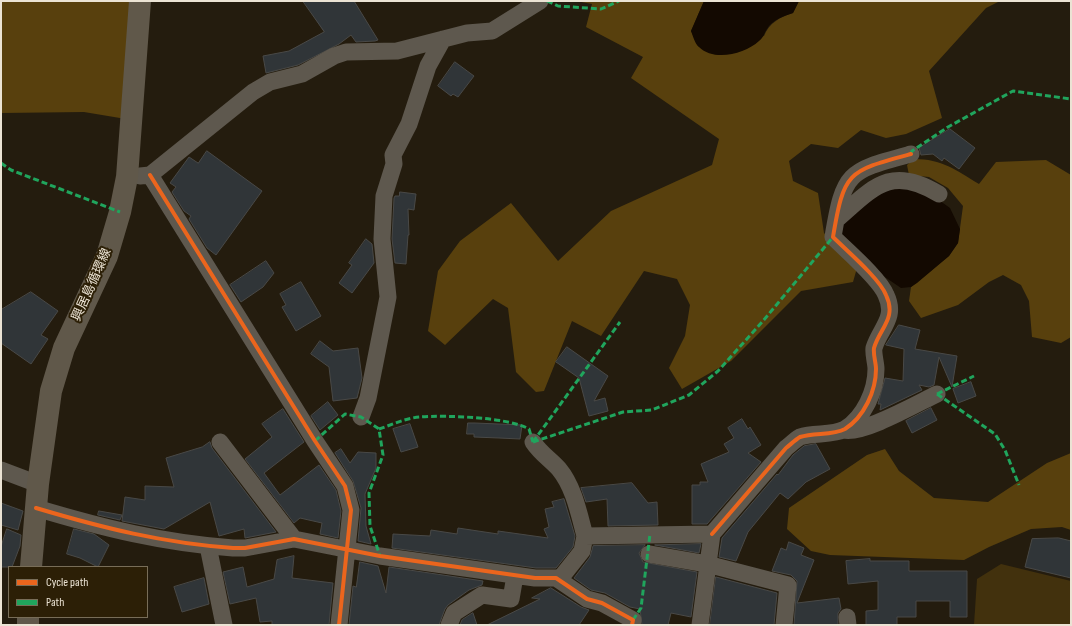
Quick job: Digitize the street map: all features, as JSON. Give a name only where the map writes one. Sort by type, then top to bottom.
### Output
[{"type":"main road","name":"興居島循環線","points":[[32,566],[38,484],[51,392],[57,367],[77,319],[107,256],[120,212],[128,177],[140,1]]},
{"type":"street","points":[[128,177],[150,175],[253,92],[270,82],[302,74],[334,56],[346,52],[397,51],[467,33],[492,31],[540,1]]},
{"type":"street","points":[[361,417],[368,398],[388,298],[382,239],[384,196],[394,164],[394,155],[408,124],[428,66],[443,39]]},
{"type":"street","points":[[844,430],[855,421],[866,406],[875,386],[876,368],[874,349],[889,319],[891,308],[886,294],[878,284],[833,236],[841,193],[848,180],[867,166],[911,154]]},
{"type":"street","points":[[150,175],[315,441],[345,486],[351,510],[339,625]]},
{"type":"street","points":[[836,220],[867,193],[885,181],[904,180],[924,185],[940,194]]},
{"type":"street","points":[[700,625],[712,534],[786,448],[800,438],[844,430],[850,432],[873,424],[937,394]]},
{"type":"street","points":[[220,442],[294,539]]},
{"type":"street","points":[[534,442],[541,454],[563,474],[574,498],[585,536],[582,551],[559,580]]},
{"type":"street","points":[[1,470],[38,484]]},
{"type":"street","points":[[36,508],[151,539],[208,546],[245,548],[294,539],[347,550],[515,576],[559,580],[587,599],[602,603],[633,620],[632,625]]},
{"type":"street","points":[[585,536],[712,534]]},
{"type":"street","points":[[208,546],[224,625]]},
{"type":"street","points":[[649,554],[708,564],[788,586],[784,625]]},
{"type":"street","points":[[449,625],[454,613],[482,595],[511,599],[515,576]]},
{"type":"shaded area","points":[[1,1],[149,1],[138,121],[84,112],[1,113]]},
{"type":"shaded area","points":[[576,1],[704,1],[691,31],[699,47],[764,36],[772,24],[784,16],[793,13],[799,1],[1000,1],[986,8],[929,71],[942,118],[906,134],[886,138],[861,130],[838,148],[811,144],[789,161],[793,181],[818,193],[824,233],[857,268],[853,282],[801,291],[731,361],[682,389],[669,368],[685,336],[690,305],[677,279],[644,271],[601,336],[572,321],[544,391],[536,392],[516,372],[508,308],[493,299],[445,345],[428,331],[438,271],[460,241],[511,203],[558,261],[611,211],[712,165],[719,139],[631,78],[643,57],[586,27],[592,4]]},
{"type":"shaded area","points":[[704,1],[799,1],[793,13],[772,23],[762,38],[753,46],[738,53],[721,55],[705,52],[695,42],[691,31]]},
{"type":"shaded area","points":[[914,159],[941,163],[979,184],[996,162],[1046,160],[1071,175],[1071,337],[1061,343],[1032,337],[1029,301],[1021,285],[1003,275],[989,282],[958,305],[921,318],[909,301],[911,287],[949,256],[958,243],[963,206],[948,188],[929,177],[909,175],[907,165]]},
{"type":"shaded area","points":[[897,186],[936,198],[950,208],[960,229],[958,243],[949,256],[911,287],[901,288],[882,275],[839,231],[843,221],[880,189]]},
{"type":"shaded area","points":[[885,449],[899,471],[934,498],[988,502],[1047,463],[1071,453],[1071,530],[1062,527],[1031,529],[989,547],[964,560],[830,555],[811,551],[787,529],[789,508],[867,455]]},
{"type":"shaded area","points":[[1001,564],[1071,581],[1071,625],[974,625],[977,579]]},
{"type":"building","points":[[303,1],[354,1],[378,40],[356,42],[351,35],[339,44],[298,65],[266,73],[263,56],[289,51],[324,32]]},
{"type":"building","points":[[455,62],[474,76],[458,97],[453,94],[451,96],[438,86]]},
{"type":"building","points":[[950,129],[975,148],[959,169],[944,158],[942,161],[933,154],[921,155],[919,148]]},
{"type":"building","points":[[207,151],[262,191],[216,255],[207,248],[189,219],[191,216],[184,211],[172,192],[176,187],[170,183],[189,157],[198,163]]},
{"type":"building","points":[[400,192],[416,194],[414,210],[408,209],[409,235],[406,264],[395,263],[392,239],[394,198],[395,196],[399,196]]},
{"type":"building","points":[[366,239],[372,244],[374,263],[352,293],[339,283],[352,265],[349,263]]},
{"type":"building","points":[[266,261],[274,273],[263,287],[241,302],[230,285]]},
{"type":"building","points":[[301,282],[321,316],[296,331],[282,307],[286,305],[280,294]]},
{"type":"building","points":[[31,292],[58,311],[41,335],[48,339],[31,364],[1,343],[1,310]]},
{"type":"building","points":[[899,325],[920,330],[915,349],[957,356],[952,387],[939,357],[934,385],[929,387],[919,385],[922,390],[880,410],[881,404],[878,404],[885,378],[903,381],[904,349],[886,345]]},
{"type":"building","points":[[320,341],[333,351],[358,348],[362,378],[357,398],[333,401],[329,367],[311,354]]},
{"type":"building","points":[[567,347],[608,376],[594,401],[605,398],[608,411],[589,416],[579,378],[556,362]]},
{"type":"building","points":[[971,382],[976,396],[958,403],[953,389]]},
{"type":"building","points":[[328,402],[338,415],[320,430],[311,416]]},
{"type":"building","points":[[931,408],[937,420],[912,433],[906,421]]},
{"type":"building","points":[[283,409],[304,442],[264,473],[280,495],[319,465],[336,490],[341,511],[338,538],[320,534],[322,523],[300,518],[294,523],[245,459],[272,437],[262,424]]},
{"type":"building","points":[[742,419],[748,429],[750,427],[761,445],[748,453],[761,462],[707,524],[692,524],[692,485],[700,485],[700,482],[708,482],[701,464],[729,452],[724,444],[734,438],[728,428]]},
{"type":"building","points":[[468,423],[522,425],[520,439],[474,437],[474,434],[467,434]]},
{"type":"building","points":[[410,424],[418,447],[401,452],[393,429]]},
{"type":"building","points":[[210,442],[212,448],[276,532],[245,538],[244,529],[219,536],[210,502],[164,529],[122,521],[125,497],[145,500],[145,486],[174,487],[166,458],[202,447]]},
{"type":"building","points":[[816,444],[830,469],[806,482],[788,499],[780,493],[748,532],[736,561],[719,557],[722,538],[777,474],[778,475],[793,455],[804,446]]},
{"type":"building","points":[[341,449],[350,463],[358,452],[376,453],[376,468],[365,494],[366,526],[371,544],[358,541],[361,508],[353,481],[335,453]]},
{"type":"building","points":[[632,483],[648,503],[657,502],[658,525],[608,526],[607,499],[586,502],[581,488]]},
{"type":"building","points":[[564,499],[575,536],[573,547],[556,568],[536,568],[392,548],[393,534],[430,536],[431,530],[457,534],[458,528],[498,534],[498,531],[548,538],[544,529],[549,527],[545,509],[554,507],[552,502]]},
{"type":"building","points":[[1,503],[23,511],[18,530],[1,525]]},
{"type":"building","points":[[99,511],[122,515],[120,520],[98,515]]},
{"type":"building","points":[[7,529],[21,535],[20,546],[12,566],[1,567],[1,547]]},
{"type":"building","points":[[74,529],[94,534],[109,545],[98,566],[67,554]]},
{"type":"building","points":[[1059,538],[1071,541],[1071,578],[1025,567],[1032,539]]},
{"type":"building","points":[[789,542],[804,548],[801,555],[814,560],[797,603],[839,598],[841,609],[838,613],[838,625],[794,625],[797,581],[791,575],[772,571],[781,548],[786,550]]},
{"type":"building","points":[[701,544],[699,553],[655,545]]},
{"type":"building","points":[[645,545],[639,553],[643,562],[697,572],[691,617],[671,613],[668,625],[642,625],[640,609],[630,607],[605,593],[591,590],[574,578],[590,557],[593,546]]},
{"type":"building","points":[[294,556],[292,578],[333,583],[329,625],[272,625],[272,621],[260,622],[256,598],[230,604],[223,572],[243,567],[247,587],[274,579],[277,560]]},
{"type":"building","points":[[870,559],[870,561],[909,561],[909,571],[967,571],[967,617],[950,617],[950,601],[916,601],[916,617],[897,617],[897,625],[866,625],[866,611],[878,610],[878,581],[848,584],[846,561]]},
{"type":"building","points":[[360,562],[378,566],[386,593],[389,567],[483,581],[482,585],[469,590],[448,605],[439,625],[349,625],[353,586],[356,587]]},
{"type":"building","points":[[716,577],[777,593],[774,625],[710,625]]},
{"type":"building","points":[[204,578],[209,604],[182,612],[174,587]]},
{"type":"building","points":[[551,588],[581,607],[589,610],[579,625],[487,625],[540,599],[532,598]]},
{"type":"building","points":[[473,613],[477,625],[460,625],[462,620]]},
{"type":"marked path","points":[[547,1],[558,6],[601,9],[619,1]]},
{"type":"marked path","points":[[911,154],[912,151],[948,127],[1013,91],[1071,99]]},
{"type":"marked path","points":[[1,163],[11,170],[120,212]]},
{"type":"marked path","points":[[533,442],[623,412],[652,410],[689,395],[718,371],[763,321],[833,237]]},
{"type":"marked path","points":[[533,442],[620,322]]},
{"type":"marked path","points":[[937,394],[974,376]]},
{"type":"marked path","points":[[937,394],[995,434],[1005,450],[1019,485]]},
{"type":"marked path","points":[[315,441],[345,414],[361,417],[379,429],[383,455],[369,493],[370,526],[380,556]]},
{"type":"marked path","points":[[379,429],[404,420],[420,417],[445,416],[492,419],[519,425],[529,429],[533,442]]},
{"type":"marked path","points":[[633,620],[641,608],[650,534]]},
{"type":"cycle path","points":[[712,534],[786,448],[800,437],[845,429],[858,418],[868,403],[874,386],[876,369],[874,348],[889,317],[889,303],[883,288],[833,237],[841,199],[846,186],[852,177],[862,170],[874,165],[911,154]]},
{"type":"cycle path","points":[[150,175],[315,441],[345,486],[351,510],[339,625]]},
{"type":"cycle path","points":[[36,508],[133,534],[207,546],[245,548],[294,539],[380,556],[535,578],[556,578],[587,599],[602,603],[633,620],[632,625]]}]
